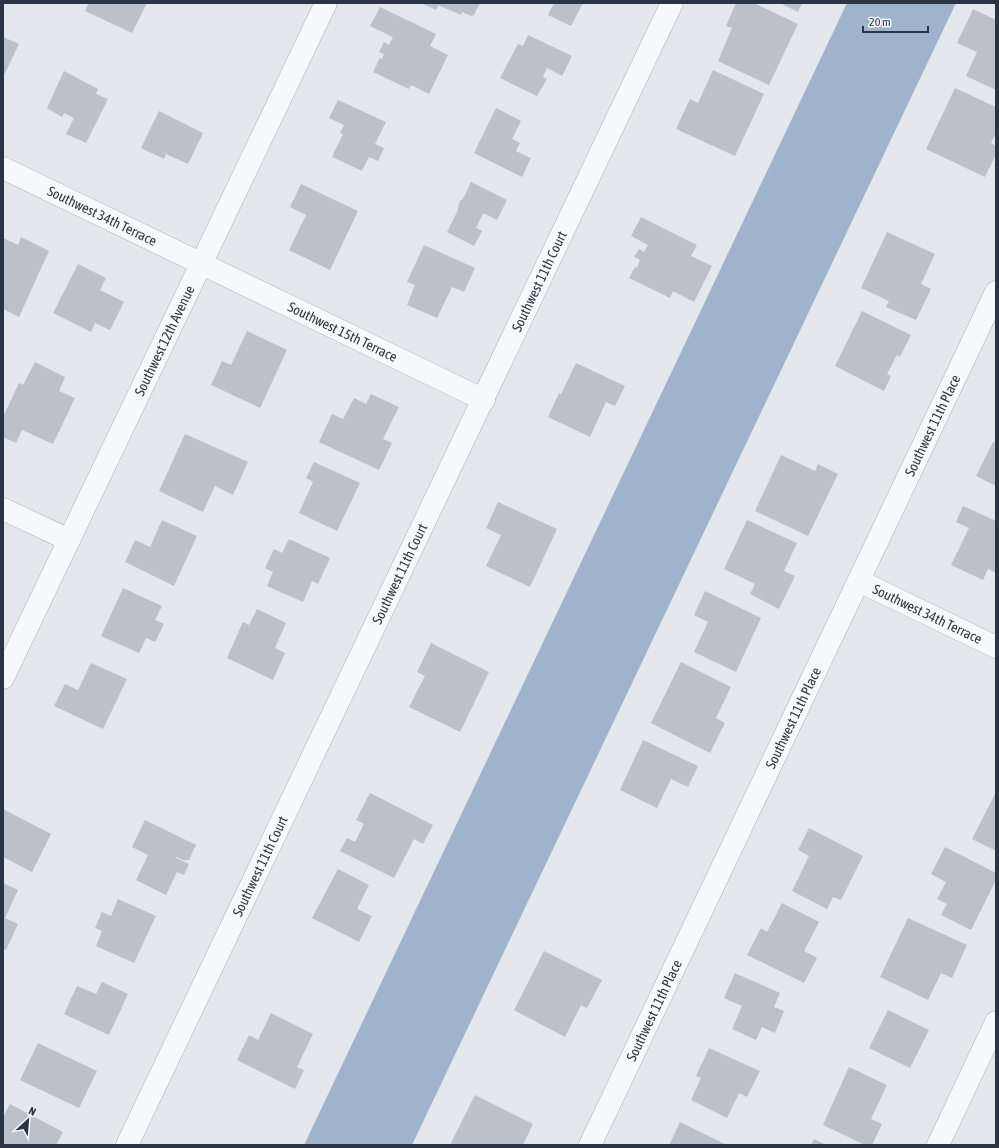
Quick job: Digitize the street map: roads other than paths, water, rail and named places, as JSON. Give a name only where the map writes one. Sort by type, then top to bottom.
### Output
[{"type":"street","name":"Southwest 12th Avenue","points":[[3,678],[326,3]]},
{"type":"street","name":"Southwest 11th Court","points":[[127,1145],[484,400],[672,3]]},
{"type":"street","name":"Southwest 34th Terrace","points":[[3,168],[201,263]]},
{"type":"street","name":"Southwest 15th Terrace","points":[[201,263],[484,400]]},
{"type":"street","name":"Southwest 11th Place","points":[[590,1145],[996,292]]},
{"type":"street","points":[[3,509],[69,540]]},
{"type":"street","name":"Southwest 34th Terrace","points":[[859,581],[996,647]]},
{"type":"street","points":[[938,1145],[996,1022]]},
{"type":"water","points":[[847,3],[956,3],[412,1145],[304,1145]]}]
